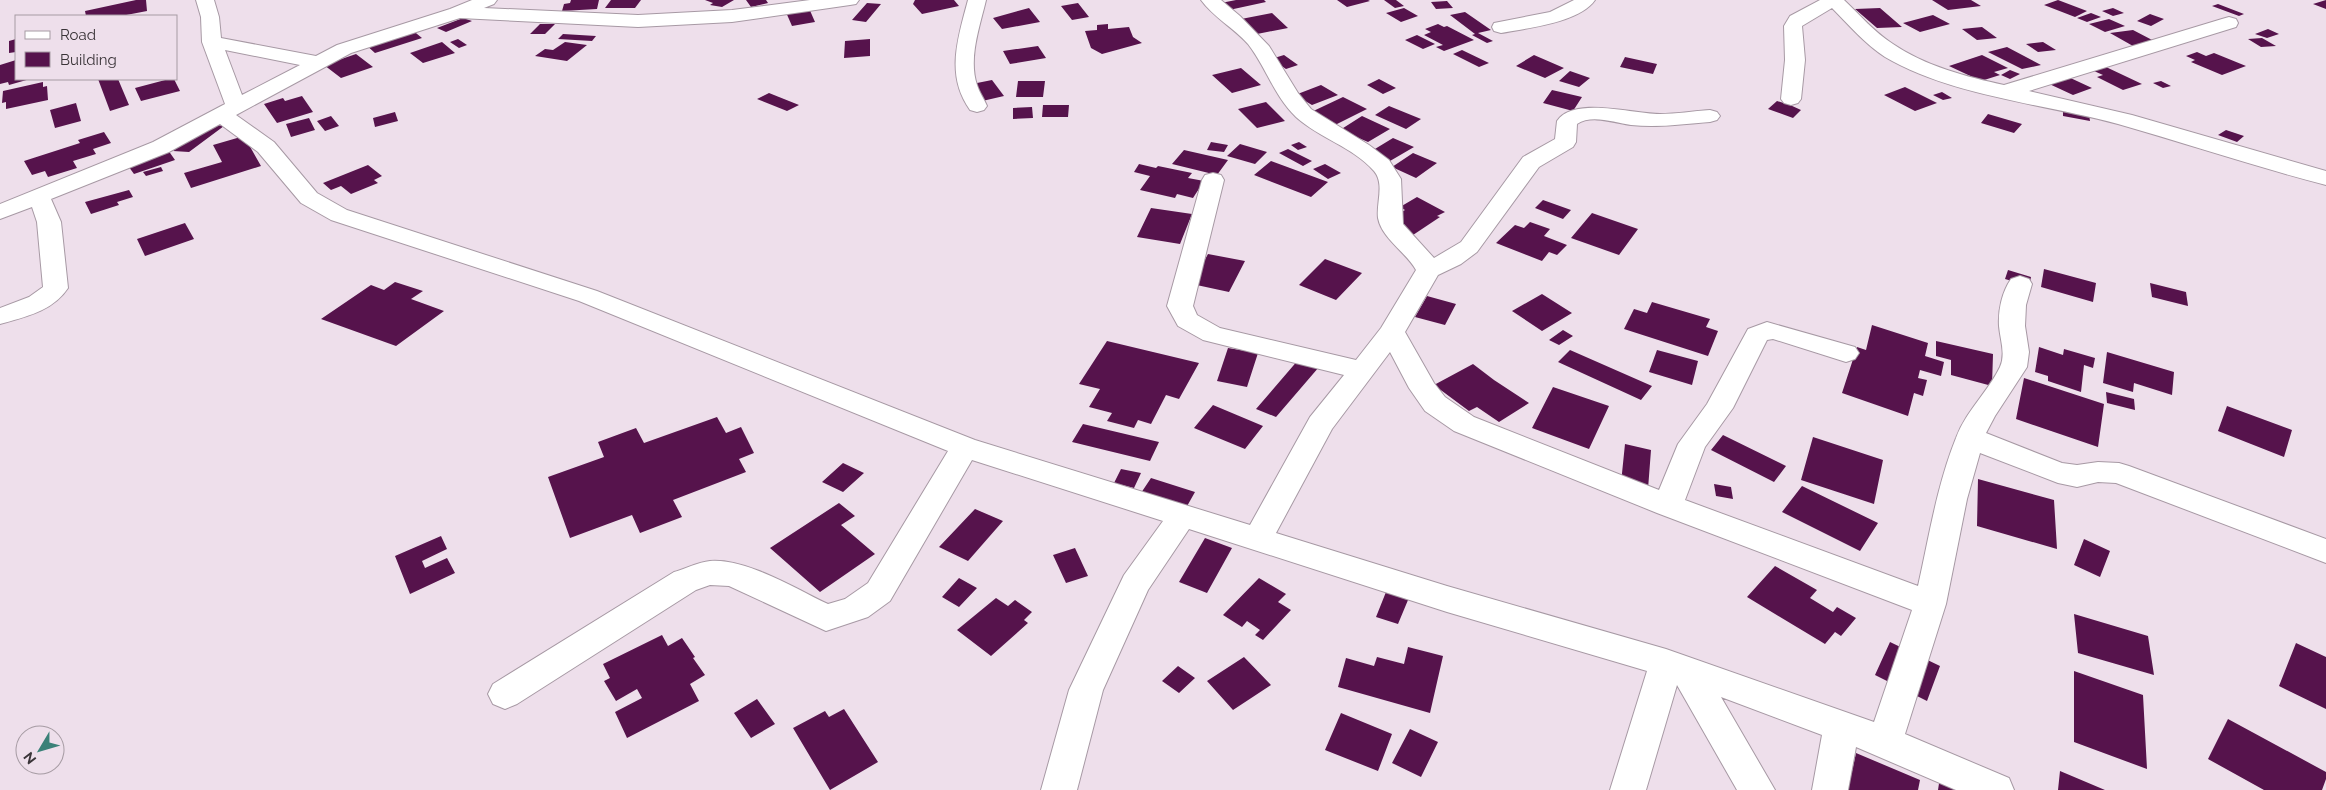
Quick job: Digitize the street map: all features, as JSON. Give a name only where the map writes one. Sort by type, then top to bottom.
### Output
[{"type":"street","points":[[205,0],[210,17],[212,42],[230,112],[266,147],[309,198],[339,215],[377,229],[588,296],[837,394],[964,447],[1258,538],[1446,599],[1676,667],[1841,728],[1885,742],[1996,790]]},
{"type":"street","points":[[0,212],[161,147],[230,112],[317,62],[365,41],[457,13],[488,0]]},
{"type":"street","points":[[457,13],[638,21],[732,16],[850,0]]},
{"type":"street","points":[[977,0],[967,45],[965,67],[967,84],[977,106]]},
{"type":"street","points":[[1210,0],[1256,42],[1286,94],[1304,113],[1374,159],[1386,173],[1392,187],[1390,218],[1395,230],[1420,256],[1428,270]]},
{"type":"street","points":[[1500,27],[1548,18],[1580,5],[1586,0]]},
{"type":"street","points":[[1791,99],[1795,60],[1793,26],[1797,20],[1834,0],[1870,37],[1894,53],[1961,80],[2105,114],[2326,178]]},
{"type":"street","points":[[2008,91],[2229,23]]},
{"type":"street","points":[[212,42],[317,62]]},
{"type":"street","points":[[1258,538],[1320,424],[1392,332],[1428,270],[1452,259],[1469,248],[1531,162],[1565,142],[1567,121],[1576,115],[1592,113],[1632,119],[1661,120],[1710,116]]},
{"type":"street","points":[[1212,180],[1180,306],[1187,320],[1212,334],[1361,370]]},
{"type":"street","points":[[0,316],[48,298],[56,288],[48,222],[39,197]]},
{"type":"street","points":[[1885,742],[1930,604],[1952,499],[1970,438],[1982,414],[2014,367],[2016,352],[2012,326],[2013,305],[2020,284]]},
{"type":"street","points":[[1668,505],[1692,444],[1719,408],[1757,335],[1767,330],[1777,332],[1846,353]]},
{"type":"street","points":[[1392,332],[1423,388],[1435,404],[1464,424],[1668,505],[1930,604]]},
{"type":"street","points":[[1970,438],[2058,473],[2077,476],[2098,472],[2120,473],[2326,551]]},
{"type":"street","points":[[505,694],[685,581],[709,573],[733,574],[826,618],[856,608],[878,592],[964,447]]},
{"type":"street","points":[[1059,790],[1086,690],[1135,584],[1183,515]]},
{"type":"street","points":[[1628,790],[1676,667]]},
{"type":"street","points":[[1676,667],[1757,790]]},
{"type":"street","points":[[1830,790],[1841,728]]},
{"type":"building","points":[[136,0],[146,0],[147,11],[126,15],[86,15],[85,11]]},
{"type":"building","points":[[571,0],[599,0],[597,9],[562,11],[564,4],[570,3]]},
{"type":"building","points":[[611,0],[641,0],[635,8],[605,8]]},
{"type":"building","points":[[705,0],[734,0],[722,7],[710,5],[713,3]]},
{"type":"building","points":[[746,0],[766,0],[768,3],[751,7]]},
{"type":"building","points":[[915,0],[954,0],[959,6],[922,14],[913,4]]},
{"type":"building","points":[[1236,0],[1264,0],[1266,2],[1229,10],[1221,3]]},
{"type":"building","points":[[1337,0],[1368,0],[1370,1],[1347,7]]},
{"type":"building","points":[[1384,0],[1396,0],[1404,6],[1395,8]]},
{"type":"building","points":[[1932,0],[1971,0],[1981,6],[1948,10]]},
{"type":"building","points":[[2058,0],[2087,11],[2075,17],[2044,5]]},
{"type":"building","points":[[2326,0],[2326,9],[2313,4]]},
{"type":"building","points":[[1447,1],[1453,8],[1436,9],[1431,2]]},
{"type":"building","points":[[867,3],[881,4],[866,22],[852,20]]},
{"type":"building","points":[[1078,3],[1089,17],[1072,20],[1061,6]]},
{"type":"building","points":[[2218,4],[2244,14],[2239,16],[2212,6]]},
{"type":"building","points":[[808,6],[815,22],[792,26],[785,10]]},
{"type":"building","points":[[1029,8],[1040,22],[1002,29],[993,18]]},
{"type":"building","points":[[1404,8],[1418,16],[1401,22],[1386,13]]},
{"type":"building","points":[[1880,8],[1902,27],[1877,28],[1855,9]]},
{"type":"building","points":[[2113,8],[2124,13],[2113,16],[2102,11]]},
{"type":"building","points":[[1465,12],[1491,30],[1478,33],[1493,41],[1487,43],[1472,35],[1475,34],[1450,15]]},
{"type":"building","points":[[1272,13],[1288,28],[1252,35],[1236,20]]},
{"type":"building","points":[[2091,13],[2101,17],[2087,22],[2077,18]]},
{"type":"building","points":[[2150,14],[2164,19],[2151,26],[2137,21]]},
{"type":"building","points":[[1933,15],[1950,24],[1920,32],[1903,23]]},
{"type":"building","points":[[463,18],[472,21],[446,32],[437,28]]},
{"type":"building","points":[[2109,19],[2125,26],[2105,32],[2089,24]]},
{"type":"building","points":[[540,24],[555,24],[545,34],[530,34]]},
{"type":"building","points":[[1108,24],[1108,29],[1129,27],[1133,37],[1142,43],[1102,54],[1091,48],[1085,31],[1097,30],[1097,25]]},
{"type":"building","points":[[1438,24],[1444,27],[1447,26],[1474,40],[1444,51],[1436,47],[1443,45],[1424,35],[1431,32],[1425,29]]},
{"type":"building","points":[[1982,27],[1997,38],[1977,40],[1962,29]]},
{"type":"building","points":[[411,29],[422,38],[375,53],[365,44]]},
{"type":"building","points":[[2268,29],[2279,34],[2267,38],[2255,34]]},
{"type":"building","points":[[2133,30],[2156,42],[2133,46],[2110,33]]},
{"type":"building","points":[[563,34],[596,36],[592,41],[558,39]]},
{"type":"building","points":[[1417,35],[1435,44],[1423,49],[1405,40]]},
{"type":"building","points":[[2262,38],[2276,46],[2261,47],[2248,39]]},
{"type":"building","points":[[15,39],[15,52],[9,53],[9,41]]},
{"type":"building","points":[[458,39],[467,45],[459,48],[450,42]]},
{"type":"building","points":[[870,39],[870,56],[844,58],[845,41]]},
{"type":"building","points":[[442,42],[455,53],[423,63],[410,53]]},
{"type":"building","points":[[565,42],[587,45],[567,61],[535,56],[545,49],[553,50]]},
{"type":"building","points":[[2043,42],[2056,50],[2038,52],[2026,44]]},
{"type":"building","points":[[1038,46],[1046,58],[1010,64],[1003,51]]},
{"type":"building","points":[[2007,47],[2041,65],[2022,69],[1988,52]]},
{"type":"building","points":[[1462,50],[1489,63],[1479,67],[1453,54]]},
{"type":"building","points":[[2197,52],[2206,56],[2214,53],[2246,66],[2222,75],[2191,62],[2195,60],[2186,56]]},
{"type":"building","points":[[356,54],[373,67],[341,78],[324,65]]},
{"type":"building","points":[[1284,55],[1298,65],[1286,69],[1271,59]]},
{"type":"building","points":[[1534,55],[1564,68],[1545,78],[1516,66]]},
{"type":"building","points":[[1982,55],[2008,68],[1994,72],[2000,75],[1981,81],[1949,66]]},
{"type":"building","points":[[1625,57],[1657,64],[1653,74],[1620,67]]},
{"type":"building","points":[[15,60],[15,80],[26,80],[9,85],[8,82],[0,84],[0,65]]},
{"type":"building","points":[[2106,67],[2142,84],[2123,90],[2097,77],[2103,75],[2094,71]]},
{"type":"building","points":[[1241,68],[1261,85],[1232,93],[1212,75]]},
{"type":"building","points":[[2010,70],[2020,74],[2010,79],[2001,75]]},
{"type":"building","points":[[1570,71],[1590,78],[1579,87],[1559,81]]},
{"type":"building","points":[[2064,75],[2092,88],[2073,95],[2045,82]]},
{"type":"building","points":[[1379,79],[1396,88],[1383,94],[1367,85]]},
{"type":"building","points":[[98,80],[118,80],[129,105],[110,111]]},
{"type":"building","points":[[165,80],[174,80],[180,91],[141,101],[135,88]]},
{"type":"building","points":[[992,80],[1004,96],[978,102],[967,85]]},
{"type":"building","points":[[1018,81],[1045,81],[1043,97],[1016,97]]},
{"type":"building","points":[[2161,81],[2171,86],[2163,88],[2153,83]]},
{"type":"building","points":[[43,82],[43,87],[47,86],[48,100],[6,109],[6,102],[2,103],[3,91]]},
{"type":"building","points":[[1321,85],[1338,95],[1312,105],[1295,95]]},
{"type":"building","points":[[1905,87],[1937,103],[1915,111],[1884,95]]},
{"type":"building","points":[[1552,90],[1582,97],[1573,111],[1543,103]]},
{"type":"building","points":[[1942,92],[1952,98],[1943,100],[1933,95]]},
{"type":"building","points":[[769,93],[799,105],[787,111],[757,99]]},
{"type":"building","points":[[302,96],[313,112],[277,123],[264,104],[283,98],[285,101]]},
{"type":"building","points":[[1343,97],[1367,109],[1331,127],[1307,114]]},
{"type":"building","points":[[1777,101],[1801,110],[1793,118],[1768,109]]},
{"type":"building","points":[[1266,102],[1285,121],[1257,128],[1238,109]]},
{"type":"building","points":[[76,103],[81,121],[55,128],[50,110]]},
{"type":"building","points":[[1043,105],[1069,105],[1068,117],[1042,117]]},
{"type":"building","points":[[1389,106],[1421,119],[1406,129],[1375,115]]},
{"type":"building","points":[[1032,107],[1033,118],[1013,119],[1013,108]]},
{"type":"building","points":[[2063,109],[2089,114],[2090,121],[2063,116]]},
{"type":"building","points":[[395,112],[398,121],[375,127],[373,118]]},
{"type":"building","points":[[1988,114],[2022,124],[2014,133],[1981,123]]},
{"type":"building","points":[[331,116],[339,126],[325,131],[317,121]]},
{"type":"building","points":[[1362,116],[1390,129],[1368,142],[1340,130]]},
{"type":"building","points":[[309,118],[315,130],[291,137],[286,124]]},
{"type":"building","points":[[209,124],[224,126],[189,152],[173,151]]},
{"type":"building","points":[[2226,130],[2244,136],[2237,142],[2218,135]]},
{"type":"building","points":[[104,132],[111,143],[93,149],[96,154],[73,161],[77,168],[48,177],[45,171],[32,175],[24,161],[80,143],[78,140]]},
{"type":"building","points":[[244,136],[261,166],[191,188],[184,173],[222,162],[213,145]]},
{"type":"building","points":[[1393,138],[1414,147],[1390,161],[1370,152]]},
{"type":"building","points":[[1211,142],[1228,145],[1224,152],[1207,150]]},
{"type":"building","points":[[1299,142],[1307,147],[1298,150],[1291,145]]},
{"type":"building","points":[[1240,144],[1267,152],[1255,164],[1227,156]]},
{"type":"building","points":[[1288,149],[1312,161],[1303,166],[1279,153]]},
{"type":"building","points":[[168,150],[175,160],[134,174],[126,163]]},
{"type":"building","points":[[1184,150],[1228,160],[1217,175],[1172,164]]},
{"type":"building","points":[[1413,153],[1437,163],[1416,178],[1392,167]]},
{"type":"building","points":[[1271,161],[1328,182],[1311,197],[1254,175]]},
{"type":"building","points":[[1139,164],[1192,173],[1188,178],[1204,181],[1193,198],[1177,194],[1175,198],[1140,190],[1150,176],[1134,172]]},
{"type":"building","points":[[1325,164],[1341,173],[1328,179],[1313,169]]},
{"type":"building","points":[[368,165],[382,176],[374,180],[378,183],[351,194],[341,186],[331,190],[323,183]]},
{"type":"building","points":[[161,167],[163,171],[146,176],[143,172]]},
{"type":"building","points":[[129,190],[133,197],[117,202],[119,205],[91,214],[85,202]]},
{"type":"building","points":[[1417,197],[1445,212],[1413,235],[1387,221],[1405,210],[1400,207]]},
{"type":"building","points":[[1543,200],[1571,210],[1563,219],[1535,208]]},
{"type":"building","points":[[1151,208],[1192,214],[1180,244],[1137,237]]},
{"type":"building","points":[[1592,213],[1638,229],[1619,255],[1571,238]]},
{"type":"building","points":[[1530,222],[1550,229],[1544,236],[1567,245],[1557,255],[1549,252],[1542,261],[1496,243],[1515,225],[1524,228]]},
{"type":"building","points":[[185,223],[194,239],[145,256],[137,239]]},
{"type":"building","points":[[1208,254],[1245,261],[1229,292],[1192,284]]},
{"type":"building","points":[[1325,259],[1362,273],[1336,300],[1299,285]]},
{"type":"building","points":[[2044,269],[2096,283],[2093,302],[2041,287]]},
{"type":"building","points":[[2008,270],[2031,277],[2029,286],[2005,279]]},
{"type":"building","points":[[395,282],[423,291],[411,299],[444,311],[396,346],[321,319],[371,285],[384,290]]},
{"type":"building","points":[[2150,283],[2186,292],[2188,306],[2152,297]]},
{"type":"building","points":[[1542,294],[1572,313],[1542,331],[1512,311]]},
{"type":"building","points":[[1427,296],[1456,304],[1445,325],[1415,317]]},
{"type":"building","points":[[1652,302],[1710,319],[1706,327],[1718,331],[1708,356],[1624,329],[1634,309],[1647,313]]},
{"type":"building","points":[[1872,325],[1928,343],[1925,356],[1944,362],[1941,376],[1920,370],[1918,378],[1927,380],[1923,396],[1914,393],[1908,416],[1842,393],[1857,347],[1866,350]]},
{"type":"building","points":[[1563,330],[1573,336],[1559,345],[1549,340]]},
{"type":"building","points":[[1107,341],[1199,363],[1179,399],[1166,395],[1151,424],[1138,420],[1134,428],[1107,421],[1112,413],[1089,407],[1100,389],[1079,384]]},
{"type":"building","points":[[1936,341],[1993,354],[1992,386],[1951,375],[1951,360],[1936,356]]},
{"type":"building","points":[[2039,347],[2063,355],[2064,349],[2095,358],[2093,368],[2084,365],[2081,392],[2048,381],[2048,376],[2035,372]]},
{"type":"building","points":[[1228,348],[1258,353],[1247,387],[1217,381]]},
{"type":"building","points":[[1570,350],[1652,386],[1641,400],[1558,362]]},
{"type":"building","points":[[1657,350],[1698,361],[1692,385],[1649,372]]},
{"type":"building","points":[[2107,352],[2174,372],[2172,395],[2134,383],[2133,392],[2103,383]]},
{"type":"building","points":[[1299,359],[1319,367],[1276,417],[1256,409]]},
{"type":"building","points":[[1473,364],[1529,403],[1499,422],[1477,407],[1469,411],[1434,385]]},
{"type":"building","points":[[2024,378],[2104,404],[2098,447],[2016,419]]},
{"type":"building","points":[[1553,387],[1609,406],[1589,449],[1532,428]]},
{"type":"building","points":[[2106,392],[2134,399],[2135,410],[2107,403]]},
{"type":"building","points":[[1213,405],[1263,426],[1245,449],[1194,428]]},
{"type":"building","points":[[2227,406],[2292,430],[2284,457],[2218,431]]},
{"type":"building","points":[[717,417],[726,433],[741,427],[754,453],[739,459],[746,472],[673,500],[682,517],[640,533],[632,515],[570,538],[548,477],[604,457],[598,442],[636,428],[644,443]]},
{"type":"building","points":[[1083,424],[1159,442],[1150,461],[1072,442]]},
{"type":"building","points":[[1723,435],[1786,466],[1774,482],[1711,450]]},
{"type":"building","points":[[1813,437],[1883,460],[1874,504],[1801,480]]},
{"type":"building","points":[[1625,444],[1651,450],[1648,489],[1621,483]]},
{"type":"building","points":[[843,463],[864,473],[843,492],[822,482]]},
{"type":"building","points":[[1121,469],[1141,473],[1134,488],[1114,483]]},
{"type":"building","points":[[1151,478],[1195,492],[1186,508],[1141,493]]},
{"type":"building","points":[[1978,479],[2054,500],[2057,549],[1977,526]]},
{"type":"building","points":[[1714,484],[1731,487],[1733,499],[1716,496]]},
{"type":"building","points":[[1802,486],[1878,523],[1860,551],[1782,512]]},
{"type":"building","points":[[839,503],[855,516],[841,525],[875,554],[820,592],[770,548]]},
{"type":"building","points":[[975,509],[1003,521],[968,561],[939,547]]},
{"type":"building","points":[[441,536],[447,549],[422,561],[425,568],[447,558],[455,573],[410,594],[395,556]]},
{"type":"building","points":[[1205,538],[1232,548],[1207,593],[1179,582]]},
{"type":"building","points":[[2084,539],[2110,551],[2100,577],[2074,565]]},
{"type":"building","points":[[1075,548],[1088,576],[1066,583],[1053,555]]},
{"type":"building","points":[[1775,566],[1817,590],[1810,598],[1833,612],[1837,607],[1856,618],[1841,636],[1835,632],[1825,644],[1747,597]]},
{"type":"building","points":[[959,578],[977,588],[959,607],[942,597]]},
{"type":"building","points":[[1259,578],[1286,594],[1278,602],[1291,610],[1263,640],[1255,635],[1260,630],[1247,621],[1242,627],[1223,615]]},
{"type":"building","points":[[1386,592],[1408,600],[1398,624],[1376,617]]},
{"type":"building","points":[[996,598],[1008,606],[1015,600],[1032,612],[1024,620],[1028,623],[991,656],[957,630]]},
{"type":"building","points":[[2074,614],[2148,636],[2154,675],[2078,653]]},
{"type":"building","points":[[662,635],[668,646],[682,638],[695,657],[693,658],[705,675],[690,684],[699,701],[627,738],[615,712],[642,698],[637,689],[616,701],[604,681],[610,678],[603,664]]},
{"type":"building","points":[[1890,642],[1940,666],[1927,701],[1875,675]]},
{"type":"building","points":[[2296,643],[2326,657],[2326,709],[2279,686]]},
{"type":"building","points":[[1408,647],[1443,656],[1430,713],[1338,687],[1346,658],[1374,666],[1377,657],[1404,664]]},
{"type":"building","points":[[1244,657],[1271,685],[1233,710],[1207,681]]},
{"type":"building","points":[[1178,666],[1195,678],[1179,693],[1162,681]]},
{"type":"building","points":[[2074,671],[2143,695],[2147,769],[2074,742]]},
{"type":"building","points":[[757,699],[775,724],[751,738],[734,713]]},
{"type":"building","points":[[844,709],[878,762],[830,790],[793,728],[825,711],[829,717]]},
{"type":"building","points":[[1341,713],[1392,734],[1378,771],[1325,750]]},
{"type":"building","points":[[2228,719],[2326,772],[2326,779],[2322,790],[2264,790],[2208,759]]},
{"type":"building","points":[[1410,729],[1438,742],[1421,777],[1392,763]]},
{"type":"building","points":[[1856,753],[1920,780],[1918,790],[1848,790]]},
{"type":"building","points":[[2060,771],[2105,790],[2058,790]]},
{"type":"building","points":[[1940,777],[1972,790],[1938,790]]}]
